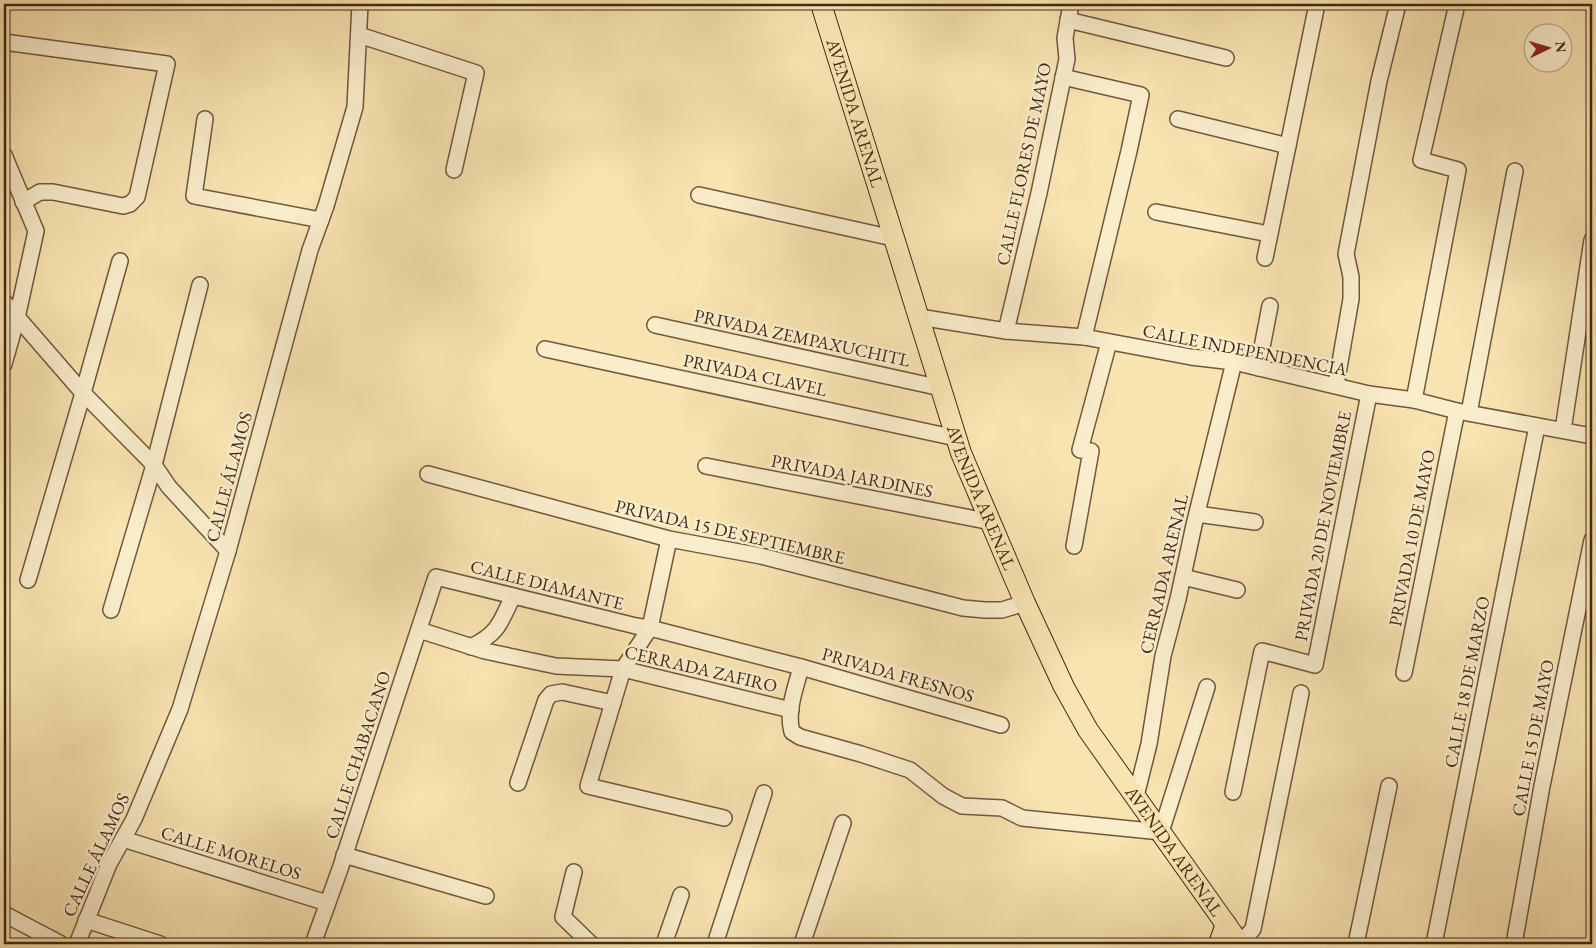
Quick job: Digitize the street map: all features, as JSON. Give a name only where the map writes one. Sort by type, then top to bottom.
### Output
[{"type":"main road","name":"AVENIDA ARENAL","points":[[821,4],[961,453],[1026,603],[1064,687],[1088,730],[1240,944]]},
{"type":"main road","points":[[1219,944],[1226,924]]},
{"type":"street","name":"CALLE ÁLAMOS","points":[[77,944],[109,864],[134,819],[180,709],[228,551],[310,250],[355,107],[360,4]]},
{"type":"street","name":"CALLE FLORES DE MAYO","points":[[1006,331],[1039,194],[1067,59],[1065,38],[1071,4]]},
{"type":"street","points":[[1264,258],[1317,4]]},
{"type":"street","points":[[1336,385],[1351,299],[1351,277],[1346,254],[1379,81],[1398,4]]},
{"type":"street","points":[[1414,400],[1458,170],[1421,160],[1457,4]]},
{"type":"street","points":[[1068,20],[1226,58]]},
{"type":"street","points":[[359,35],[476,74],[454,170]]},
{"type":"street","points":[[4,42],[167,64],[137,197],[130,204],[123,206],[47,192],[40,192],[23,202]]},
{"type":"street","points":[[1063,77],[1140,95],[1129,151],[1084,337]]},
{"type":"street","points":[[205,119],[194,196],[321,220]]},
{"type":"street","points":[[1178,119],[1288,146]]},
{"type":"street","points":[[4,155],[36,231],[17,318],[4,364]]},
{"type":"street","name":"PRIVADA 10 DE MAYO","points":[[1404,674],[1515,171]]},
{"type":"street","points":[[699,195],[893,238]]},
{"type":"street","points":[[1156,212],[1269,234]]},
{"type":"street","points":[[1563,430],[1592,240]]},
{"type":"street","points":[[28,580],[84,393],[120,261]]},
{"type":"street","points":[[112,610],[154,465],[200,285]]},
{"type":"street","points":[[4,302],[84,393],[154,465],[169,487],[228,551]]},
{"type":"street","points":[[1258,368],[1270,306]]},
{"type":"street","name":"CALLE INDEPENDENCIA","points":[[919,317],[1006,331],[1084,337],[1191,357],[1234,362],[1369,394],[1414,400],[1463,412],[1592,436]]},
{"type":"street","name":"PRIVADA ZEMPAXUCHITL","points":[[655,325],[941,388]]},
{"type":"street","points":[[1074,546],[1091,451],[1080,450],[1109,342]]},
{"type":"street","name":"PRIVADA CLAVEL","points":[[545,349],[956,438]]},
{"type":"street","name":"CERRADA ARENAL","points":[[1136,796],[1149,744],[1163,656],[1234,362]]},
{"type":"street","name":"PRIVADA 20 DE NOVIEMBRE","points":[[1233,792],[1262,651],[1314,665],[1369,394]]},
{"type":"street","name":"CALLE 18 DE MARZO","points":[[1434,944],[1537,426]]},
{"type":"street","name":"PRIVADA JARDINES","points":[[706,466],[991,522]]},
{"type":"street","name":"PRIVADA 15 DE SEPTIEMBRE","points":[[428,474],[669,538],[761,556],[963,608],[1002,610],[1026,603]]},
{"type":"street","points":[[1197,514],[1255,522]]},
{"type":"street","points":[[669,538],[650,628],[623,668],[588,786],[724,818]]},
{"type":"street","name":"CALLE 15 DE MAYO","points":[[1514,944],[1542,786],[1592,540]]},
{"type":"street","name":"CALLE DIAMANTE","points":[[436,577],[650,628],[801,667]]},
{"type":"street","name":"CALLE CHABACANO","points":[[313,944],[436,577]]},
{"type":"street","points":[[1183,577],[1237,590]]},
{"type":"street","points":[[478,649],[494,632],[512,596]]},
{"type":"street","name":"CERRADA ZAFIRO","points":[[419,630],[478,649],[556,666],[623,668],[791,710]]},
{"type":"street","name":"PRIVADA FRESNOS","points":[[1001,725],[801,667],[791,710],[790,724],[792,732],[800,737],[910,770],[943,796],[962,806],[1002,808],[1022,818],[1161,832]]},
{"type":"street","points":[[1161,832],[1207,687]]},
{"type":"street","points":[[518,783],[546,700],[551,694],[562,692],[613,702]]},
{"type":"street","points":[[1240,944],[1253,929],[1301,693]]},
{"type":"street","points":[[1356,944],[1389,786]]},
{"type":"street","points":[[715,944],[764,793]]},
{"type":"street","points":[[802,944],[843,823]]},
{"type":"street","name":"CALLE MORELOS","points":[[123,838],[327,903]]},
{"type":"street","points":[[344,855],[486,896]]},
{"type":"street","points":[[574,872],[563,917],[591,944]]},
{"type":"street","points":[[664,944],[681,896]]},
{"type":"street","points":[[4,914],[61,944]]},
{"type":"street","points":[[86,920],[160,944]]}]
